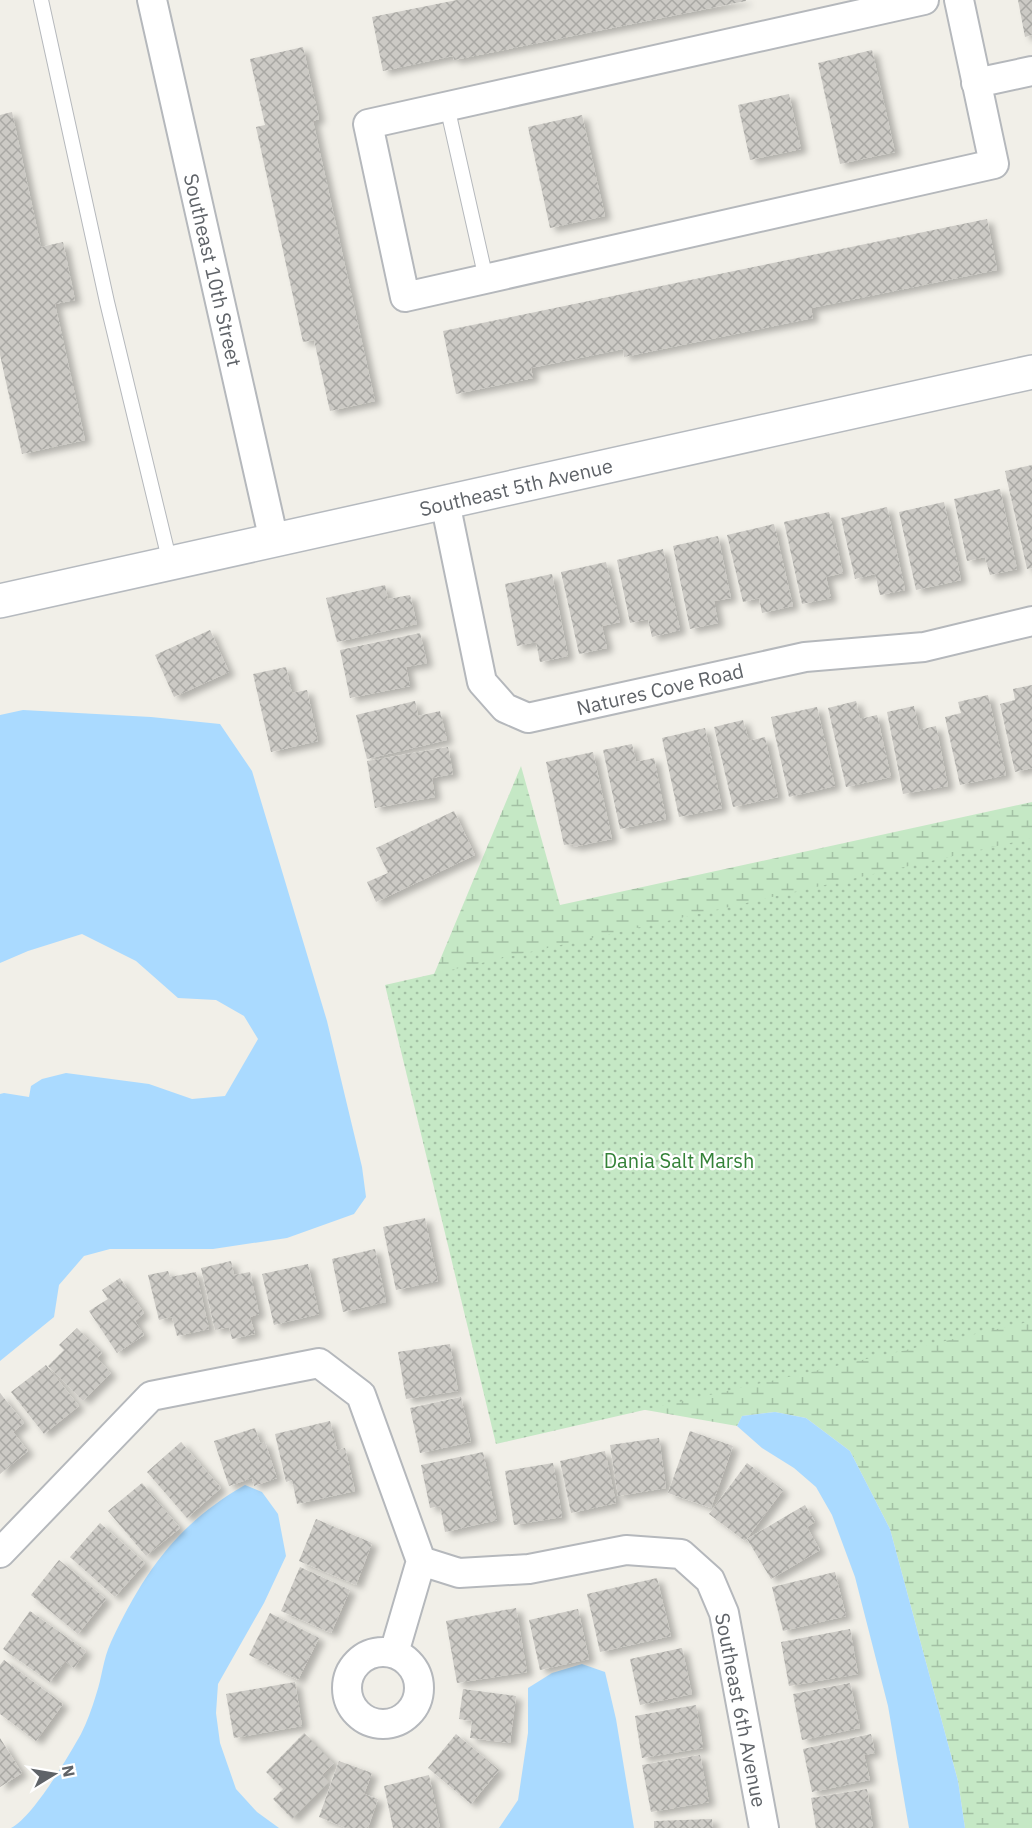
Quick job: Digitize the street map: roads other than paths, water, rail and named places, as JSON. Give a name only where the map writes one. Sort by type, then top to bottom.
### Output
[{"type":"street","name":"Southeast 10th Street","points":[[152,0],[274,541]]},
{"type":"street","points":[[924,0],[369,124],[405,297],[994,164],[959,0]]},
{"type":"street","points":[[976,83],[1032,71]]},
{"type":"street","name":"Southeast 5th Avenue","points":[[0,601],[1032,372]]},
{"type":"street","name":"Natures Cove Road","points":[[445,502],[482,682],[505,708],[528,718],[805,657],[924,646],[1032,621]]},
{"type":"street","points":[[0,1554],[152,1396],[319,1363],[361,1395],[421,1562],[394,1653]]},
{"type":"street","name":"Southeast 6th Avenue","points":[[421,1562],[459,1573],[529,1569],[626,1550],[681,1554],[710,1580],[724,1613],[764,1828]]},
{"type":"lane","points":[[41,0],[107,302],[171,563]]},
{"type":"lane","points":[[447,106],[486,279]]},
{"type":"water","points":[[23,710],[151,717],[220,724],[252,771],[327,1021],[362,1167],[366,1197],[354,1214],[287,1238],[213,1249],[110,1249],[84,1256],[59,1285],[54,1317],[0,1361],[0,1094],[29,1097],[31,1086],[42,1079],[66,1073],[149,1084],[192,1099],[225,1096],[258,1039],[244,1016],[216,1000],[178,998],[136,961],[82,934],[28,951],[0,963],[0,715]]},
{"type":"water","points":[[775,1412],[806,1418],[850,1451],[890,1529],[958,1781],[965,1828],[909,1828],[888,1706],[855,1577],[832,1515],[816,1487],[794,1468],[762,1448],[737,1426],[742,1416]]},
{"type":"water","points":[[245,1485],[262,1492],[278,1514],[286,1556],[264,1603],[218,1684],[216,1713],[220,1743],[236,1789],[257,1812],[279,1828],[11,1828],[20,1822],[39,1799],[81,1734],[98,1689],[111,1642],[136,1593],[150,1572],[181,1533],[221,1500]]},
{"type":"water","points":[[582,1664],[605,1672],[616,1719],[634,1828],[499,1828],[518,1800],[528,1733],[528,1688],[552,1673]]},
{"type":"park label","name":"Dania Salt Marsh","points":[[679,1160]]}]
